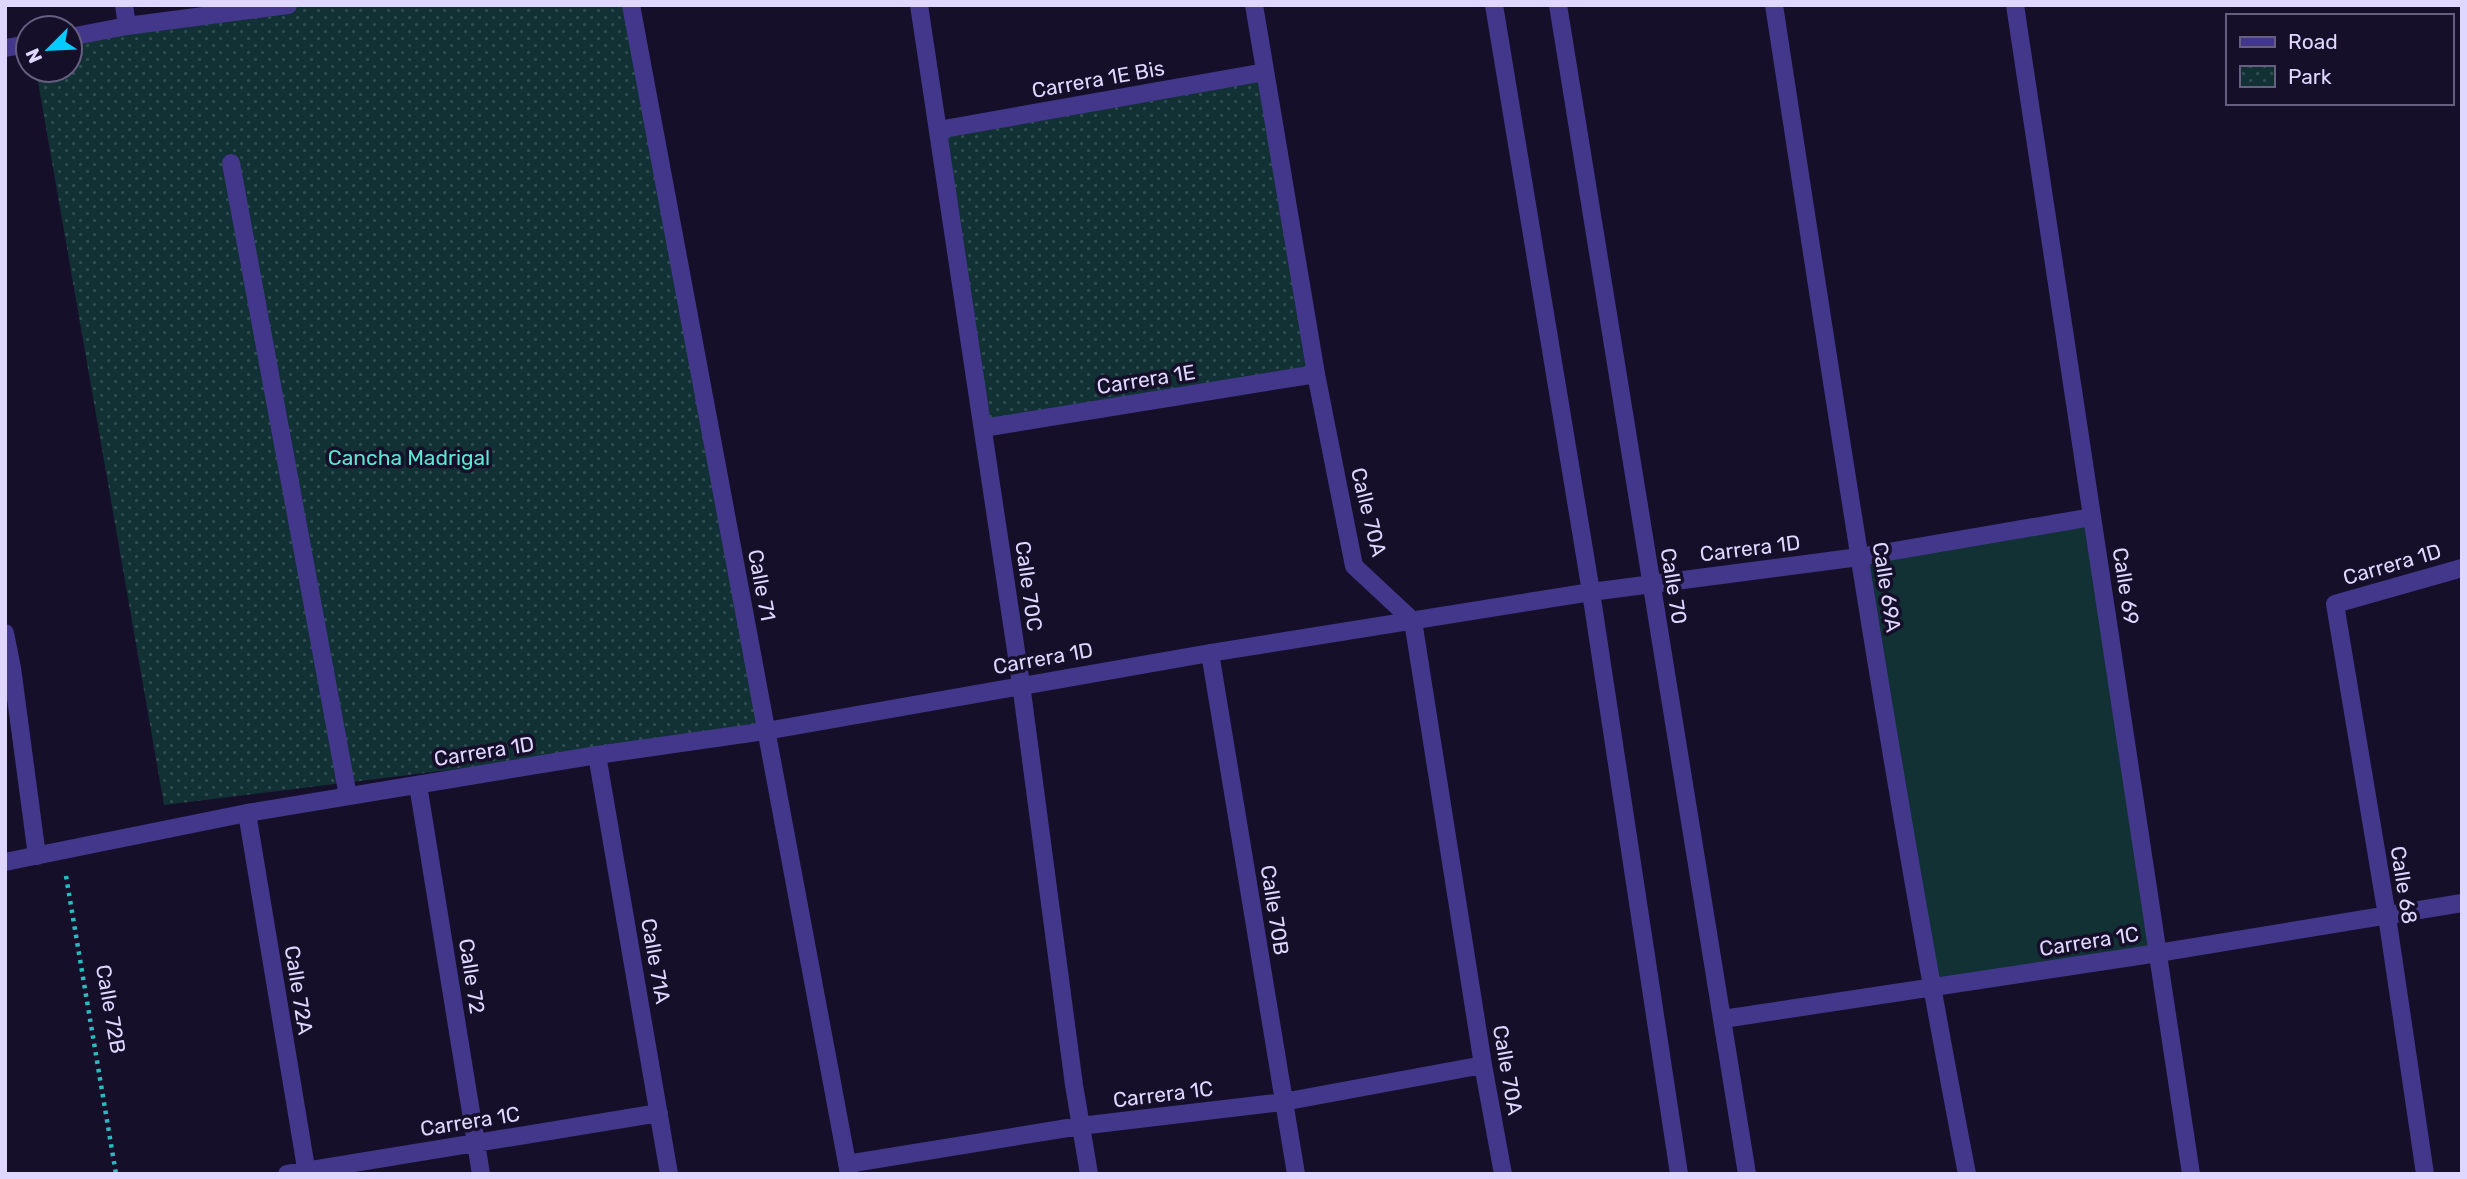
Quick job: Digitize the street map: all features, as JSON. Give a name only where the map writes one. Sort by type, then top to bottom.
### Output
[{"type":"street","points":[[124,5],[127,26]]},
{"type":"street","points":[[84,34],[127,26],[289,5]]},
{"type":"street","name":"Calle 71","points":[[631,5],[848,1169]]},
{"type":"street","name":"Calle 70C","points":[[919,5],[984,428],[1080,1126],[1089,1174]]},
{"type":"street","name":"Calle 70A","points":[[1254,5],[1315,374],[1354,566],[1413,621],[1483,1065],[1503,1174]]},
{"type":"street","points":[[1493,5],[1591,592],[1679,1174]]},
{"type":"street","name":"Calle 70","points":[[1558,5],[1747,1174]]},
{"type":"street","name":"Calle 69A","points":[[1774,5],[1859,557],[1931,989],[1967,1174]]},
{"type":"street","name":"Calle 69","points":[[2015,5],[2191,1174]]},
{"type":"street","name":"Carrera 1E Bis","points":[[938,130],[1265,72]]},
{"type":"street","points":[[231,163],[348,796]]},
{"type":"street","name":"Carrera 1E","points":[[984,428],[1315,374]]},
{"type":"street","name":"Carrera 1D","points":[[5,862],[247,813],[597,755],[766,731],[1021,684],[1591,592],[1859,557],[2092,517]]},
{"type":"street","name":"Carrera 1D","points":[[2335,604],[2462,568]]},
{"type":"street","name":"Calle 68","points":[[2335,604],[2387,916],[2425,1174]]},
{"type":"street","points":[[5,633],[37,856]]},
{"type":"street","name":"Calle 70B","points":[[1210,653],[1296,1174]]},
{"type":"street","name":"Calle 71A","points":[[597,755],[669,1174]]},
{"type":"street","name":"Calle 72","points":[[418,785],[481,1174]]},
{"type":"street","name":"Calle 72A","points":[[247,813],[306,1172]]},
{"type":"street","name":"Carrera 1C","points":[[1723,1019],[1931,989],[2462,903]]},
{"type":"street","name":"Carrera 1C","points":[[848,1169],[1080,1126],[1283,1102],[1483,1065]]},
{"type":"street","name":"Carrera 1C","points":[[287,1174],[659,1113]]},
{"type":"path","name":"Calle 72B","points":[[61,851],[116,1174]]},
{"type":"green space","name":"Cancha Madrigal","points":[[304,5],[631,5],[766,731],[164,805],[38,84],[84,84],[84,36]]},
{"type":"green space","points":[[1265,72],[1316,374],[983,428],[938,130]]},
{"type":"green space","points":[[2092,517],[2158,953],[1931,989],[1859,557]]}]
